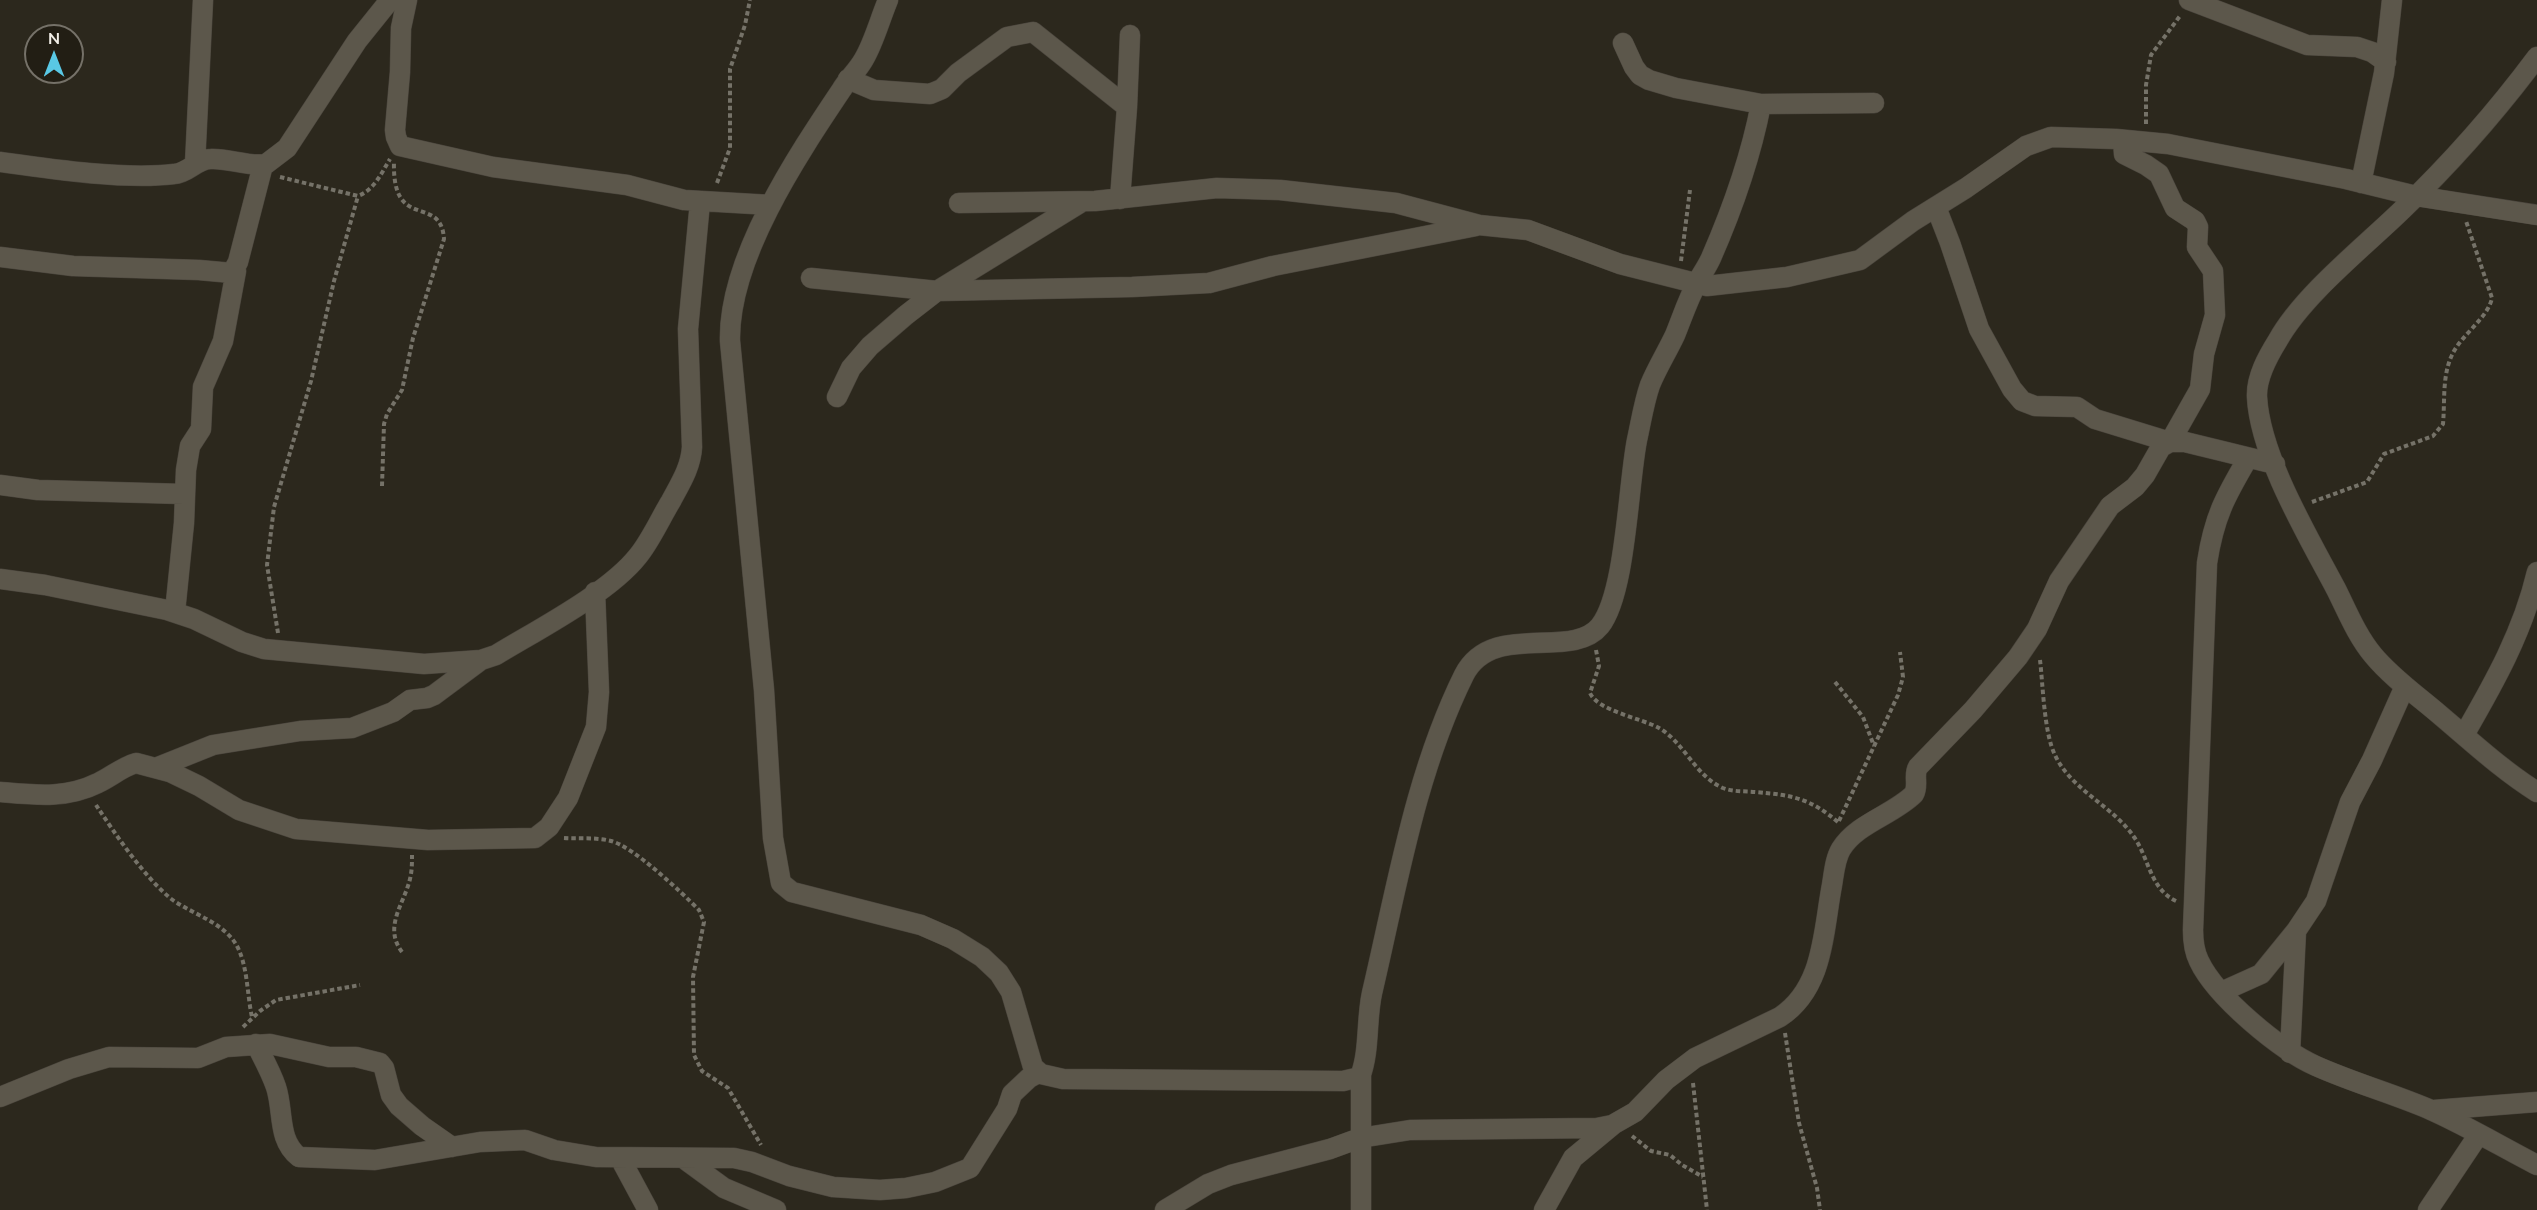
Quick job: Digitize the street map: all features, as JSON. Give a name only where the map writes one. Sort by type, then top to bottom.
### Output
[{"type":"street","points":[[195,164],[202,0]]},
{"type":"street","points":[[175,612],[190,446],[201,429],[203,387],[223,341],[236,270],[262,169],[287,148],[357,41],[390,0]]},
{"type":"street","points":[[407,0],[401,28],[395,130],[400,146],[493,167],[627,185],[663,196],[705,202],[771,205]]},
{"type":"street","points":[[888,0],[866,55],[792,166],[771,205],[735,293],[730,330],[764,690],[773,838],[782,884],[788,890],[799,895],[877,912],[921,925],[953,939],[982,957],[999,973],[1011,992],[1031,1062],[1038,1073]]},
{"type":"street","points":[[2361,183],[2386,62],[2392,0]]},
{"type":"street","points":[[2191,1],[2234,9],[2307,45],[2357,47],[2372,52],[2386,62]]},
{"type":"street","points":[[848,79],[874,90],[930,94],[942,89],[958,73],[1007,37],[1033,32],[1127,107]]},
{"type":"street","points":[[1120,199],[1130,34]]},
{"type":"street","points":[[1623,43],[1634,68],[1649,80],[1676,88],[1761,104],[1874,103]]},
{"type":"street","points":[[2537,57],[2476,134],[2416,196],[2318,289],[2293,318],[2274,345],[2261,372],[2257,396],[2263,429],[2274,464],[2294,510],[2363,640],[2380,663],[2405,686],[2513,776],[2537,792]]},
{"type":"street","points":[[1361,1210],[1361,1076],[1371,997],[1396,885],[1423,784],[1445,719],[1466,672],[1476,659],[1498,648],[1579,639],[1593,633],[1606,616],[1616,586],[1637,442],[1649,388],[1687,282],[1711,259],[1756,128],[1761,104]]},
{"type":"street","points":[[959,203],[1120,199],[1217,188],[1280,190],[1396,203],[1479,225],[1528,230],[1620,264],[1687,282],[1716,286],[1787,277],[1860,260],[2026,146],[2043,139],[2057,137],[2168,144],[2416,196],[2537,215]]},
{"type":"street","points":[[1544,1210],[1573,1158],[1616,1123],[1635,1112],[1666,1080],[1695,1058],[1784,1015],[1805,994],[1814,978],[1838,855],[1854,834],[1914,794],[1917,787],[1918,767],[2018,657],[2037,629],[2059,581],[2110,507],[2135,487],[2152,466],[2161,447],[2170,442],[2200,389],[2204,354],[2215,315],[2214,271],[2197,248],[2198,227],[2195,221],[2175,207],[2163,179],[2155,170],[2124,154],[2123,140]]},
{"type":"street","points":[[0,162],[121,174],[182,173],[195,164],[214,159],[262,169]]},
{"type":"street","points":[[837,397],[851,368],[870,346],[937,291],[1082,201]]},
{"type":"street","points":[[0,579],[45,585],[175,612],[242,642],[283,652],[424,664],[481,660],[496,655],[616,578],[638,556],[691,462],[688,329],[705,202]]},
{"type":"street","points":[[1936,207],[1979,329],[2012,389],[2022,401],[2035,406],[2076,407],[2095,419],[2170,442],[2185,442],[2274,464]]},
{"type":"street","points":[[811,278],[937,291],[1209,283],[1273,266],[1479,225]]},
{"type":"street","points":[[0,257],[121,269],[199,270],[231,273],[236,270]]},
{"type":"street","points":[[2248,458],[2226,495],[2214,524],[2207,563],[2204,592],[2193,941],[2195,951],[2205,972],[2221,992],[2289,1053],[2355,1083],[2431,1110],[2537,1165]]},
{"type":"street","points":[[0,485],[38,490],[184,494]]},
{"type":"street","points":[[2464,735],[2493,686],[2512,647],[2537,573]]},
{"type":"street","points":[[0,792],[48,796],[67,794],[87,788],[134,764],[158,767],[199,786],[239,810],[275,824],[326,833],[412,839],[477,840],[539,836],[556,818],[568,798],[596,728],[599,692],[595,592]]},
{"type":"street","points":[[158,767],[213,745],[300,731],[352,728],[368,723],[393,712],[410,700],[434,695],[481,660]]},
{"type":"street","points":[[2221,992],[2261,974],[2296,931],[2316,901],[2350,802],[2372,760],[2405,686]]},
{"type":"street","points":[[2289,1053],[2296,931]]},
{"type":"street","points":[[256,1044],[276,1086],[284,1137],[298,1156],[375,1160],[480,1142],[525,1140],[558,1151],[620,1158],[741,1159],[833,1187],[880,1190],[906,1188],[956,1175],[970,1168],[1007,1109],[1012,1094],[1038,1073],[1063,1079],[1343,1081],[1361,1076]]},
{"type":"street","points":[[0,1096],[69,1069],[109,1057],[198,1058],[226,1047],[270,1044],[329,1057],[356,1057],[378,1062],[384,1068],[391,1095],[399,1106],[452,1147]]},
{"type":"street","points":[[2431,1110],[2537,1102]]},
{"type":"street","points":[[1166,1210],[1182,1198],[1221,1179],[1330,1149],[1360,1138],[1410,1130],[1597,1128],[1616,1123]]},
{"type":"street","points":[[2428,1210],[2479,1134]]},
{"type":"street","points":[[620,1158],[648,1210]]},
{"type":"street","points":[[683,1158],[724,1188],[776,1210]]},
{"type":"path","points":[[705,202],[730,148],[730,69],[745,25],[750,0]]},
{"type":"path","points":[[2145,142],[2146,85],[2151,55],[2191,1]]},
{"type":"path","points":[[262,169],[358,196],[368,191],[374,184],[394,153],[395,186],[401,201],[409,208],[435,216],[440,221],[444,234],[438,263],[413,338],[402,390],[387,414],[384,424],[382,486]]},
{"type":"path","points":[[1687,282],[1690,190]]},
{"type":"path","points":[[283,652],[270,592],[267,565],[274,507],[311,381],[334,281],[358,196]]},
{"type":"path","points":[[2294,510],[2367,482],[2384,454],[2433,436],[2440,430],[2443,424],[2445,374],[2452,353],[2488,308],[2492,298],[2460,203]]},
{"type":"path","points":[[2037,629],[2048,728],[2054,754],[2073,778],[2134,836],[2161,891],[2169,898],[2195,908]]},
{"type":"path","points":[[1593,633],[1599,666],[1590,693],[1598,702],[1662,729],[1704,774],[1720,787],[1736,791],[1797,797],[1820,806],[1854,834]]},
{"type":"path","points":[[1838,822],[1875,746],[1902,682],[1900,652]]},
{"type":"path","points":[[1835,682],[1863,717],[1875,746]]},
{"type":"path","points":[[87,788],[99,811],[153,882],[172,899],[228,934],[236,944],[241,955],[252,1017]]},
{"type":"path","points":[[539,836],[601,840],[620,844],[638,856],[699,910],[704,921],[693,977],[694,1056],[702,1071],[728,1088],[778,1172]]},
{"type":"path","points":[[402,952],[396,940],[394,918],[410,878],[412,839]]},
{"type":"path","points":[[237,1033],[252,1017],[276,1000],[360,985]]},
{"type":"path","points":[[1784,1015],[1799,1123],[1817,1188],[1820,1210]]},
{"type":"path","points":[[1695,1058],[1692,1084],[1707,1210]]},
{"type":"path","points":[[1616,1123],[1651,1151],[1670,1155],[1703,1177]]}]
